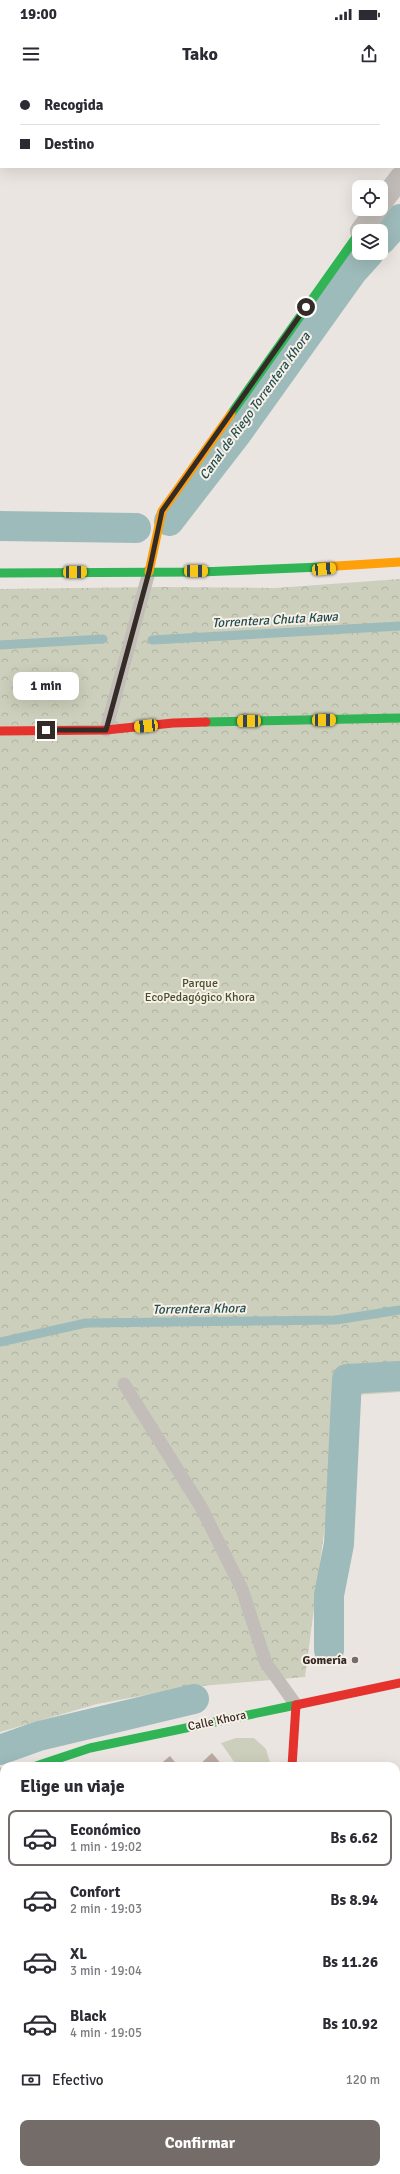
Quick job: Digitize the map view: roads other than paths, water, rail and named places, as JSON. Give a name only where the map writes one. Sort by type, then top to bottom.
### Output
[{"type":"street","points":[[388,194],[400,178]]},
{"type":"street","points":[[149,572],[162,511],[352,243]]},
{"type":"street","points":[[0,574],[324,569],[400,562]]},
{"type":"street","points":[[0,731],[106,730],[173,723],[400,718]]},
{"type":"street","name":"Calle Khora","points":[[48,1762],[90,1748],[400,1683]]},
{"type":"street","points":[[292,1762],[296,1705]]},
{"type":"lane","points":[[106,730],[149,572]]},
{"type":"lane","points":[[124,1384],[200,1507],[242,1589],[266,1663],[296,1705]]},
{"type":"waterway","name":"Canal de Riego Torrentera Khora","points":[[388,232],[400,219]]},
{"type":"waterway","name":"Canal de Riego Torrentera Khora","points":[[169,521],[237,433],[352,272],[363,260]]},
{"type":"waterway","name":"Canal de Riego Torrentera Khora","points":[[0,526],[136,528]]},
{"type":"waterway","name":"Torrentera Chuta Kawa","points":[[152,640],[400,626]]},
{"type":"waterway","points":[[0,645],[103,639]]},
{"type":"waterway","name":"Torrentera Khora","points":[[0,1342],[86,1323],[336,1320],[400,1310]]},
{"type":"waterway","name":"Canal de Riego Torrentera Khora","points":[[329,1650],[329,1595],[339,1544],[347,1379],[400,1376]]},
{"type":"waterway","name":"Canal de Riego Torrentera Khora","points":[[0,1750],[39,1736],[194,1699]]},
{"type":"place","name":"Gomería","points":[[355,1660]]},
{"type":"park label","name":"Parque EcoPedagógico Khora","points":[[200,990]]}]
